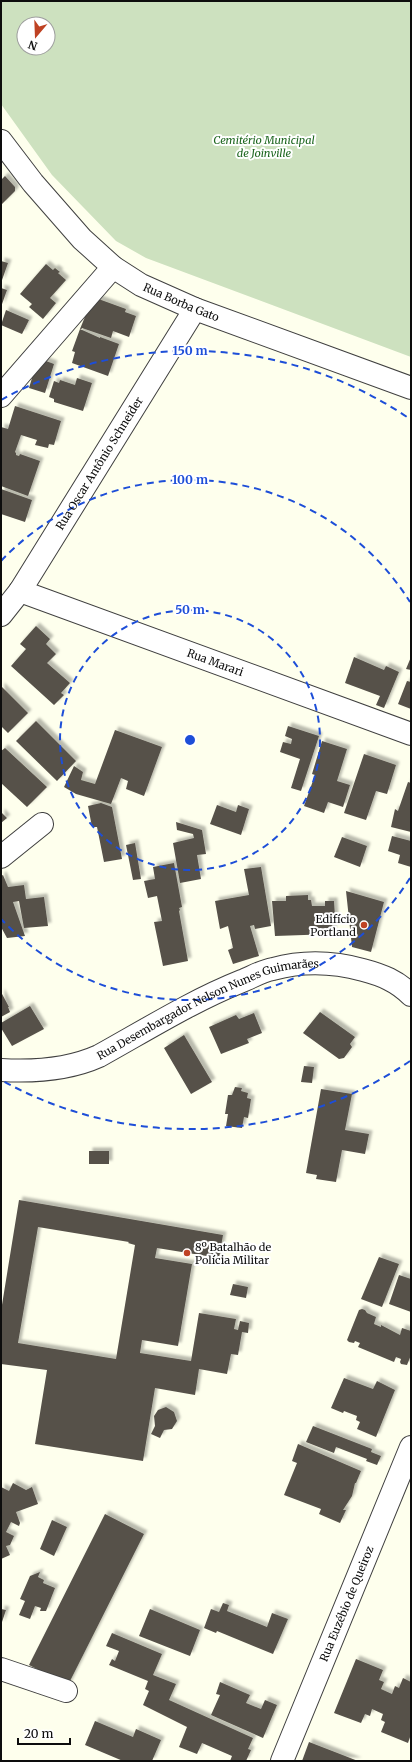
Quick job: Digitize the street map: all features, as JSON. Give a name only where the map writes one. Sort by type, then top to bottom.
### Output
[{"type":"street","name":"Rua Borba Gato","points":[[1,141],[54,208],[82,239],[113,267],[141,285],[195,308],[411,388]]},
{"type":"street","points":[[1,396],[113,267]]},
{"type":"street","name":"Rua Oscar Antônio Schneider","points":[[1,615],[20,591],[195,308]]},
{"type":"street","name":"Rua Marari","points":[[20,591],[411,734]]},
{"type":"street","points":[[1,857],[42,824]]},
{"type":"street","name":"Rua Desembargador Nelson Nunes Guimarães","points":[[1,1070],[39,1071],[84,1063],[106,1053],[204,997],[272,969],[299,964],[321,963],[350,966],[388,978],[402,986],[411,995]]},
{"type":"street","name":"Rua Euzébio de Queiroz","points":[[282,1761],[411,1448]]},
{"type":"street","points":[[1,1669],[66,1692]]},
{"type":"green space","name":"Cemitério Municipal de Joinville","points":[[1,1],[411,1],[411,357],[146,258],[116,241],[52,175],[1,104]]},
{"type":"building","points":[[5,176],[15,187],[15,191],[1,205],[1,180]]},
{"type":"building","points":[[1,261],[8,263],[1,283]]},
{"type":"building","points":[[46,264],[53,270],[55,268],[60,272],[58,273],[66,280],[50,298],[56,303],[43,319],[29,307],[32,304],[20,294]]},
{"type":"building","points":[[1,288],[7,290],[1,307]]},
{"type":"building","points":[[93,297],[126,309],[125,312],[136,316],[129,337],[113,331],[111,338],[82,328],[81,330],[80,329]]},
{"type":"building","points":[[6,310],[29,320],[22,334],[1,325]]},
{"type":"building","points":[[80,329],[100,338],[119,344],[108,376],[72,363],[75,352],[72,351]]},
{"type":"building","points":[[38,358],[54,364],[45,393],[29,388]]},
{"type":"building","points":[[77,378],[92,383],[83,411],[54,402],[54,399],[49,397],[54,381],[59,383],[60,380],[75,385]]},
{"type":"building","points":[[15,406],[61,421],[54,445],[49,444],[48,448],[35,445],[37,440],[21,435],[15,452],[16,455],[19,456],[20,454],[40,461],[28,496],[1,486],[1,427],[8,429]]},
{"type":"building","points":[[1,489],[32,500],[25,522],[1,514]]},
{"type":"building","points":[[36,626],[50,639],[46,644],[56,654],[47,663],[70,683],[61,693],[64,695],[54,705],[11,666],[26,649],[20,644]]},
{"type":"building","points":[[354,657],[384,670],[386,666],[399,672],[384,708],[376,705],[380,696],[345,683]]},
{"type":"building","points":[[411,657],[411,670],[406,669]]},
{"type":"building","points":[[407,681],[411,682],[411,709],[398,704]]},
{"type":"building","points":[[1,686],[28,713],[8,733],[1,726]]},
{"type":"building","points":[[36,721],[76,761],[57,781],[16,741]]},
{"type":"building","points":[[288,726],[319,736],[301,791],[291,788],[300,759],[280,752],[283,742],[291,744],[292,739],[285,736]]},
{"type":"building","points":[[115,730],[162,747],[144,796],[126,789],[128,781],[121,778],[111,804],[76,794],[64,787],[74,766],[83,772],[81,780],[95,784]]},
{"type":"building","points":[[322,741],[347,749],[337,781],[350,785],[343,807],[328,802],[324,813],[304,806],[315,775],[312,774]]},
{"type":"building","points":[[5,748],[47,787],[27,807],[1,783],[1,751]]},
{"type":"building","points":[[364,754],[396,765],[387,794],[376,791],[366,820],[344,813]]},
{"type":"building","points":[[408,782],[411,783],[411,832],[391,827],[395,809],[398,811]]},
{"type":"building","points":[[101,803],[112,807],[122,859],[104,862],[97,827],[92,827],[88,806]]},
{"type":"building","points":[[217,805],[236,812],[238,805],[249,809],[241,835],[210,824]]},
{"type":"building","points":[[1,812],[7,818],[1,823]]},
{"type":"building","points":[[176,822],[202,830],[206,854],[197,855],[201,879],[180,883],[173,843],[194,838],[193,834],[177,830]]},
{"type":"building","points":[[392,836],[411,841],[411,867],[398,863],[400,855],[388,851]]},
{"type":"building","points":[[342,837],[367,846],[360,867],[334,857]]},
{"type":"building","points":[[135,843],[141,879],[133,880],[126,845]]},
{"type":"building","points":[[174,863],[182,907],[179,908],[179,911],[188,961],[163,966],[154,922],[162,921],[157,896],[148,898],[144,881],[155,879],[153,867]]},
{"type":"building","points":[[261,867],[271,926],[255,929],[254,925],[250,926],[259,956],[233,964],[228,950],[233,948],[228,926],[220,929],[215,901],[249,895],[244,869]]},
{"type":"building","points":[[3,875],[8,887],[24,885],[26,899],[44,897],[48,926],[24,928],[19,901],[13,902],[25,936],[7,938],[1,927],[1,876]]},
{"type":"building","name":"Edifício Portland","points":[[346,891],[384,902],[371,952],[352,947]]},
{"type":"building","points":[[308,895],[308,900],[311,900],[312,906],[325,906],[325,901],[334,901],[335,917],[332,917],[333,934],[275,936],[272,901],[286,901],[286,896]]},
{"type":"building","points":[[1,992],[10,1012],[1,1017]]},
{"type":"building","points":[[30,1006],[44,1029],[12,1046],[1,1028],[1,1023]]},
{"type":"building","points":[[320,1012],[355,1037],[350,1044],[352,1047],[344,1058],[339,1059],[303,1033]]},
{"type":"building","points":[[254,1013],[262,1033],[247,1039],[249,1043],[221,1054],[209,1027],[236,1015],[239,1019]]},
{"type":"building","points":[[184,1035],[212,1082],[191,1094],[164,1048]]},
{"type":"building","points":[[304,1066],[314,1067],[312,1083],[301,1082]]},
{"type":"building","points":[[235,1087],[242,1088],[241,1091],[248,1093],[247,1098],[251,1099],[248,1118],[244,1117],[242,1128],[226,1126],[228,1114],[225,1114],[228,1095],[232,1095]]},
{"type":"building","points":[[321,1089],[352,1094],[345,1130],[369,1134],[365,1154],[342,1150],[336,1182],[316,1179],[317,1175],[306,1173]]},
{"type":"building","points":[[89,1151],[109,1151],[109,1164],[89,1164]]},
{"type":"building","points":[[19,1200],[223,1235],[219,1258],[157,1248],[155,1258],[192,1264],[178,1346],[142,1340],[140,1353],[191,1361],[199,1313],[236,1319],[234,1329],[238,1330],[240,1321],[249,1323],[248,1333],[242,1332],[238,1355],[231,1354],[227,1374],[199,1369],[195,1395],[155,1388],[143,1461],[35,1444],[47,1370],[1,1364],[1,1311]],"holes":[[[38,1227],[129,1242],[128,1243],[135,1245],[116,1359],[18,1343]]]},
{"type":"building","points":[[379,1257],[399,1264],[382,1307],[361,1299]]},
{"type":"building","points":[[399,1275],[411,1279],[411,1312],[389,1304]]},
{"type":"building","points":[[233,1284],[248,1287],[246,1298],[230,1295]]},
{"type":"building","points":[[362,1309],[376,1317],[374,1324],[381,1327],[381,1325],[400,1335],[402,1328],[411,1331],[411,1355],[407,1365],[401,1364],[401,1359],[396,1357],[394,1362],[358,1347],[360,1343],[355,1341],[354,1343],[349,1342],[347,1340],[359,1310]]},
{"type":"building","points":[[344,1378],[373,1389],[377,1381],[395,1390],[376,1437],[357,1429],[360,1422],[356,1420],[357,1416],[344,1411],[343,1413],[331,1408]]},
{"type":"building","points":[[166,1407],[174,1412],[177,1421],[172,1429],[164,1430],[160,1438],[151,1434],[155,1426],[154,1416],[158,1410]]},
{"type":"building","points":[[313,1426],[372,1449],[371,1452],[381,1456],[377,1465],[366,1461],[367,1459],[336,1447],[334,1453],[306,1442]]},
{"type":"building","points":[[298,1444],[361,1471],[355,1483],[352,1496],[343,1510],[346,1510],[340,1523],[319,1514],[321,1509],[284,1495],[297,1463],[292,1461]]},
{"type":"building","points":[[13,1483],[26,1490],[32,1487],[38,1504],[16,1512],[20,1523],[19,1526],[11,1522],[6,1532],[14,1536],[10,1545],[6,1546],[10,1555],[1,1559],[1,1487],[9,1491]]},
{"type":"building","points":[[105,1514],[144,1534],[68,1685],[29,1665]]},
{"type":"building","points":[[52,1520],[67,1527],[54,1556],[40,1549]]},
{"type":"building","points":[[40,1572],[38,1577],[44,1580],[43,1583],[55,1588],[46,1611],[40,1611],[41,1608],[35,1606],[30,1619],[19,1615],[25,1601],[20,1599],[30,1576]]},
{"type":"building","points":[[223,1603],[229,1605],[227,1611],[267,1627],[272,1613],[288,1619],[273,1654],[217,1631],[216,1633],[204,1628],[211,1609],[219,1612]]},
{"type":"building","points":[[1,1609],[6,1610],[1,1625]]},
{"type":"building","points":[[150,1609],[200,1630],[190,1656],[139,1636]]},
{"type":"building","points":[[112,1633],[162,1654],[153,1675],[176,1684],[169,1700],[253,1738],[248,1749],[251,1750],[246,1761],[230,1761],[232,1756],[202,1743],[197,1754],[179,1747],[187,1727],[143,1705],[149,1691],[145,1689],[148,1681],[109,1665],[112,1659],[115,1661],[119,1651],[106,1646]]},
{"type":"building","points":[[356,1659],[383,1670],[379,1680],[384,1682],[381,1689],[392,1694],[395,1686],[399,1688],[403,1678],[411,1682],[411,1734],[408,1743],[381,1732],[385,1722],[381,1720],[383,1714],[372,1709],[370,1716],[365,1714],[361,1723],[334,1713]]},
{"type":"building","points":[[220,1682],[250,1695],[246,1703],[261,1709],[265,1700],[277,1705],[263,1738],[211,1715],[220,1695],[216,1694]]},
{"type":"building","points":[[95,1721],[133,1737],[136,1729],[161,1740],[152,1761],[123,1761],[85,1745]]},
{"type":"building","points":[[309,1742],[358,1761],[302,1761]]},
{"type":"place","name":"Edifício Portland","points":[[364,925]]},
{"type":"place","name":"8º Batalhão de Polícia Militar","points":[[187,1253]]}]
